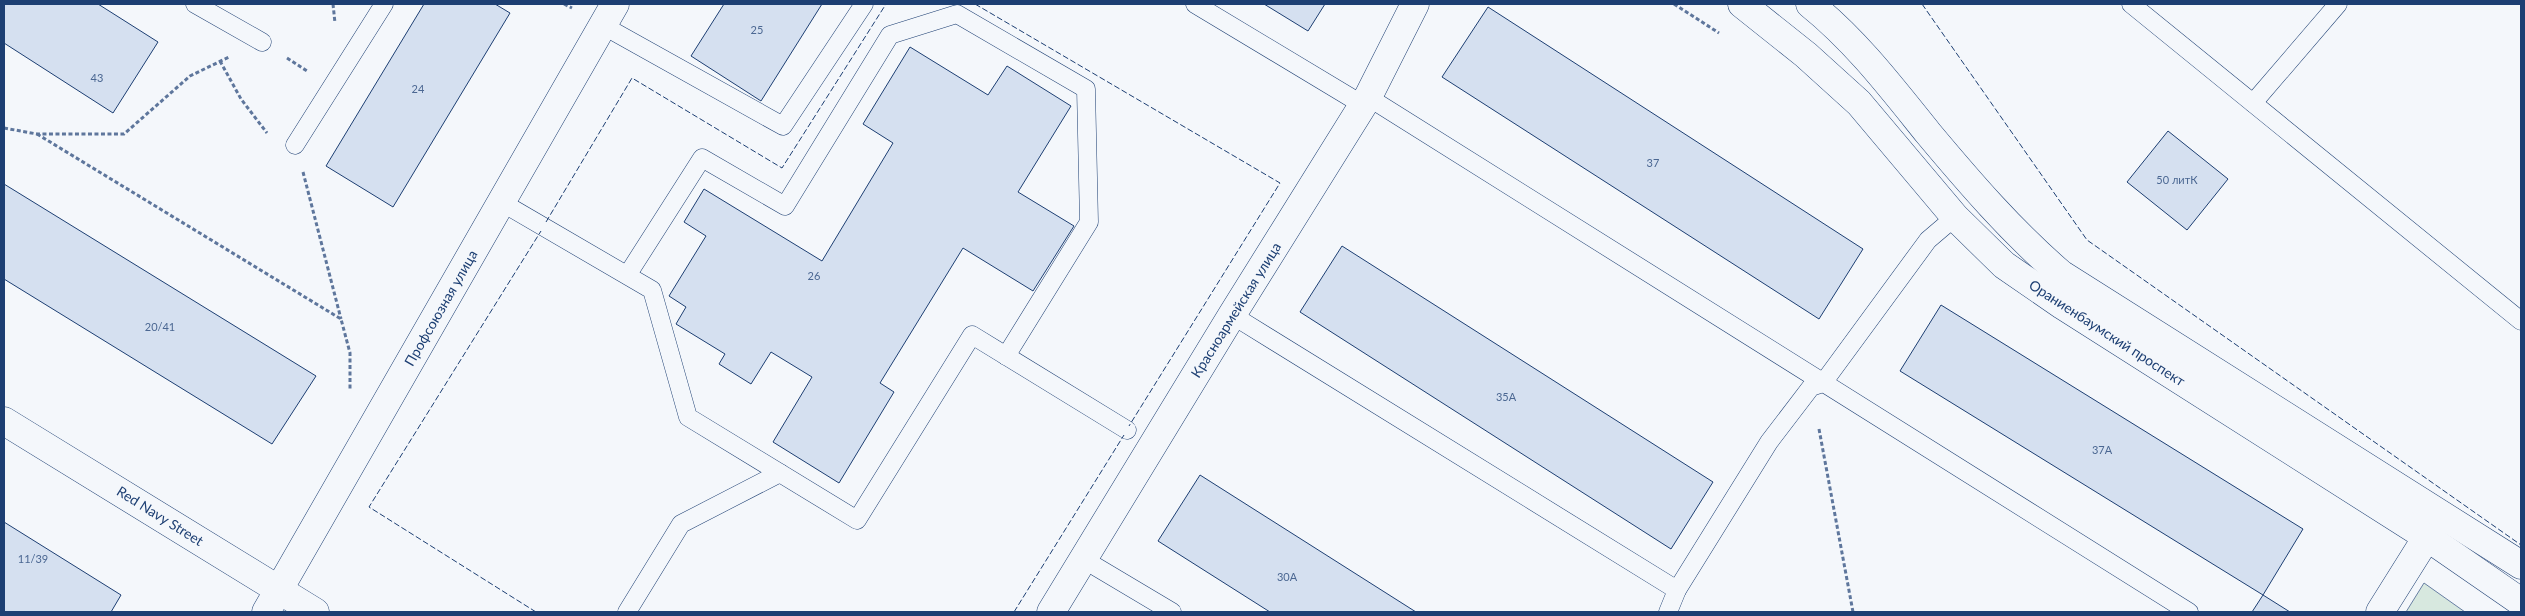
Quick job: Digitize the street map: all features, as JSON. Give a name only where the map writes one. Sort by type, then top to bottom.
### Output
[{"type":"main road","name":"Красноармейская улица","points":[[1051,612],[1232,315],[1366,101],[1415,4]]},
{"type":"main road","name":"Ораниенбаумский проспект","points":[[1742,4],[1806,55],[1858,103],[1955,217],[2004,265],[2062,305],[2426,537],[2521,602]]},
{"type":"main road","name":"Ораниенбаумский проспект","points":[[1810,4],[1860,48],[1928,133],[2029,246],[2061,274],[2521,565]]},
{"type":"main road","name":"Профсоюзная улица","points":[[273,601],[609,14]]},
{"type":"main road","name":"Red Navy Street","points":[[4,421],[273,601],[315,612]]},
{"type":"main road","points":[[2380,612],[2426,537]]},
{"type":"lane","points":[[195,4],[262,42]]},
{"type":"lane","points":[[295,145],[384,4]]},
{"type":"lane","points":[[609,14],[783,126],[864,4]]},
{"type":"lane","points":[[1195,4],[1366,101],[1817,385],[2189,612]]},
{"type":"lane","points":[[2131,4],[2521,321]]},
{"type":"lane","points":[[2253,103],[2338,4]]},
{"type":"lane","points":[[628,274],[702,158],[785,206],[890,35],[957,14],[1086,89],[1089,222],[1006,356]]},
{"type":"lane","points":[[501,202],[628,274],[652,290],[688,417],[857,520],[972,335],[1127,430]]},
{"type":"lane","points":[[1668,612],[1677,590],[1770,442],[1817,385],[1928,240],[1955,217]]},
{"type":"lane","points":[[1232,315],[1677,590]]},
{"type":"lane","points":[[627,612],[682,524],[780,473]]},
{"type":"lane","points":[[1083,559],[1172,612]]},
{"type":"path","points":[[4,128],[37,134],[124,134],[190,76],[262,42],[330,87]]},
{"type":"path","points":[[220,61],[241,99],[268,135],[279,144],[295,145],[350,353],[350,400]]},
{"type":"path","points":[[37,134],[341,319]]},
{"type":"path","points":[[1817,385],[1854,612]]},
{"type":"shaded area","points":[[2424,583],[2465,612],[2406,612]]},
{"type":"building","points":[[4,4],[98,4],[158,42],[113,113],[4,43]]},
{"type":"building","points":[[424,4],[495,4],[510,13],[393,207],[326,166]]},
{"type":"building","points":[[724,4],[822,4],[761,101],[691,56]]},
{"type":"building","points":[[1264,4],[1325,4],[1308,31]]},
{"type":"building","points":[[1488,7],[1863,249],[1819,319],[1442,77]]},
{"type":"building","points":[[910,47],[988,95],[1007,66],[1071,106],[1018,192],[1074,226],[1033,291],[963,248],[880,383],[894,392],[839,483],[773,442],[812,377],[771,352],[751,384],[719,364],[725,354],[676,324],[686,307],[669,296],[706,236],[684,222],[704,189],[822,261],[893,143],[863,124]]},
{"type":"building","points":[[2168,131],[2228,179],[2187,230],[2127,182]]},
{"type":"building","points":[[4,184],[316,376],[272,444],[4,279]]},
{"type":"building","points":[[1342,246],[1713,482],[1671,549],[1300,312]]},
{"type":"building","points":[[1941,305],[2303,529],[2263,595],[1900,371]]},
{"type":"building","points":[[1200,475],[1416,612],[1270,612],[1158,541]]},
{"type":"building","points":[[4,522],[121,595],[111,612],[4,612]]},
{"type":"building","points":[[2263,595],[2290,612],[2252,612]]},
{"type":"fence","points":[[546,222],[632,78],[782,168],[886,4]]},
{"type":"fence","points":[[975,4],[1280,183],[1129,426]]},
{"type":"fence","points":[[1922,4],[2087,240],[2521,545]]},
{"type":"fence","points":[[536,612],[369,507],[541,231]]},
{"type":"fence","points":[[1014,612],[1124,435]]}]
